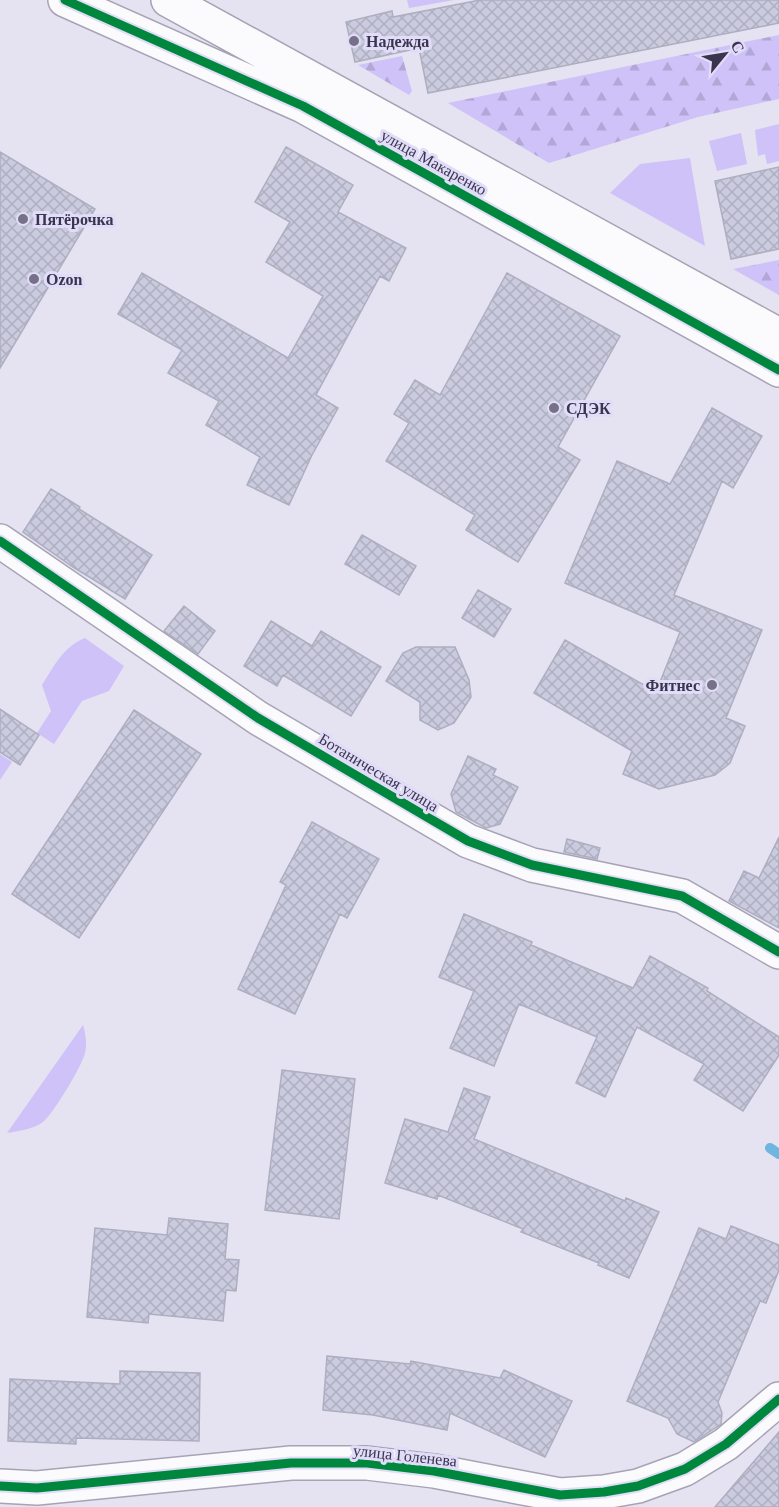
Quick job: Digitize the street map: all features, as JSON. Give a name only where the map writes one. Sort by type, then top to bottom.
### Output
[{"type":"street","name":"улица Макаренко","points":[[65,0],[303,106],[779,370]]},
{"type":"street","name":"улица Макаренко","points":[[168,0],[779,335]]},
{"type":"street","name":"Ботаническая улица","points":[[0,541],[258,718],[468,841],[532,865],[682,896],[779,952]]},
{"type":"street","name":"улица Голенева","points":[[0,1486],[35,1497],[291,1463],[367,1464],[434,1470],[560,1496],[604,1492],[638,1486],[685,1469],[726,1444],[779,1399]]},
{"type":"green space","points":[[407,0],[454,0],[409,8]]},
{"type":"green space","points":[[779,35],[779,99],[698,117],[549,163],[448,103]]},
{"type":"green space","points":[[402,56],[412,91],[409,95],[358,65]]},
{"type":"green space","points":[[779,124],[779,161],[767,164],[765,154],[758,156],[755,130]]},
{"type":"green space","points":[[741,133],[747,164],[717,171],[709,141]]},
{"type":"green space","points":[[690,158],[705,246],[610,193],[640,164]]},
{"type":"green space","points":[[779,260],[779,295],[733,269]]},
{"type":"green space","points":[[85,638],[124,666],[109,691],[82,701],[54,744],[37,733],[51,711],[42,685],[65,652]]},
{"type":"green space","points":[[0,754],[12,762],[0,780]]},
{"type":"green space","points":[[83,1025],[86,1046],[83,1059],[53,1110],[39,1124],[7,1133]]},
{"type":"building","points":[[480,0],[779,0],[779,23],[428,93],[419,48],[355,62],[346,22],[392,11],[393,17]]},
{"type":"building","points":[[286,147],[353,185],[338,212],[406,248],[389,281],[380,276],[316,395],[338,408],[312,455],[289,505],[247,485],[260,457],[206,425],[219,401],[168,373],[182,350],[118,314],[142,273],[288,358],[323,296],[266,262],[290,222],[255,202]]},
{"type":"building","points":[[0,152],[95,209],[0,368]]},
{"type":"building","points":[[779,167],[779,249],[731,259],[715,181]]},
{"type":"building","points":[[507,273],[620,336],[558,447],[580,460],[518,562],[466,530],[475,515],[386,461],[409,423],[394,414],[415,380],[440,395]]},
{"type":"building","points":[[712,408],[762,436],[733,488],[722,481],[674,595],[762,630],[726,718],[745,726],[730,763],[715,775],[659,789],[623,774],[632,751],[534,693],[565,640],[656,692],[680,632],[565,583],[617,461],[670,484]]},
{"type":"building","points":[[51,489],[152,555],[125,599],[73,567],[23,532]]},
{"type":"building","points":[[362,535],[416,566],[399,595],[345,564]]},
{"type":"building","points":[[478,590],[511,609],[494,637],[462,618]]},
{"type":"building","points":[[184,606],[215,631],[198,654],[164,631]]},
{"type":"building","points":[[271,621],[312,646],[321,631],[381,667],[351,716],[283,675],[277,686],[244,666]]},
{"type":"building","points":[[416,647],[455,647],[469,680],[471,697],[454,723],[438,730],[420,720],[420,702],[386,681],[403,653]]},
{"type":"building","points":[[0,709],[39,735],[20,765],[0,752]]},
{"type":"building","points":[[134,710],[201,754],[79,938],[12,894]]},
{"type":"building","points":[[468,756],[496,769],[493,775],[518,787],[500,824],[486,828],[456,812],[451,794]]},
{"type":"building","points":[[312,822],[379,859],[347,918],[340,914],[295,1014],[238,989],[286,885],[280,882]]},
{"type":"building","points":[[779,837],[779,928],[729,901],[744,871],[759,878]]},
{"type":"building","points":[[567,839],[600,848],[597,859],[564,852]]},
{"type":"building","points":[[464,914],[633,988],[650,956],[708,988],[707,991],[779,1037],[779,1055],[743,1111],[694,1080],[704,1064],[637,1027],[605,1097],[576,1083],[597,1037],[519,1004],[494,1066],[450,1048],[474,991],[439,977]]},
{"type":"building","points":[[282,1070],[355,1079],[339,1219],[265,1210]]},
{"type":"building","points":[[464,1088],[490,1097],[474,1139],[625,1201],[626,1198],[659,1212],[629,1278],[598,1265],[599,1263],[521,1232],[523,1229],[438,1195],[437,1199],[385,1183],[405,1119],[448,1132]]},
{"type":"building","points":[[169,1218],[228,1224],[225,1259],[239,1260],[236,1291],[226,1290],[223,1321],[149,1314],[148,1323],[87,1317],[95,1228],[167,1235]]},
{"type":"building","points":[[731,1226],[779,1245],[779,1270],[766,1303],[760,1301],[718,1402],[722,1413],[721,1424],[694,1442],[677,1434],[668,1418],[627,1401],[699,1228],[726,1239]]},
{"type":"building","points":[[327,1356],[410,1364],[411,1361],[500,1378],[504,1370],[572,1401],[545,1457],[450,1413],[447,1430],[373,1415],[323,1410]]},
{"type":"building","points":[[120,1371],[200,1373],[199,1441],[76,1438],[76,1444],[8,1441],[10,1379],[120,1384]]},
{"type":"building","points":[[779,1432],[779,1507],[715,1507]]},
{"type":"waterway","points":[[770,1148],[779,1154]]},
{"type":"cycle path","points":[[65,0],[303,106],[779,370]]},
{"type":"cycle path","points":[[0,541],[258,718],[468,841],[532,865],[682,896],[779,952]]},
{"type":"cycle path","points":[[0,1486],[37,1488],[291,1463],[367,1463],[434,1471],[560,1495],[604,1492],[638,1486],[685,1469],[726,1444],[779,1399]]},
{"type":"place","name":"Надежда","points":[[354,41]]},
{"type":"place","name":"Пятёрочка","points":[[23,219]]},
{"type":"place","name":"Ozon","points":[[34,279]]},
{"type":"place","name":"СДЭК","points":[[554,408]]},
{"type":"place","name":"Фитнес","points":[[712,685]]}]
